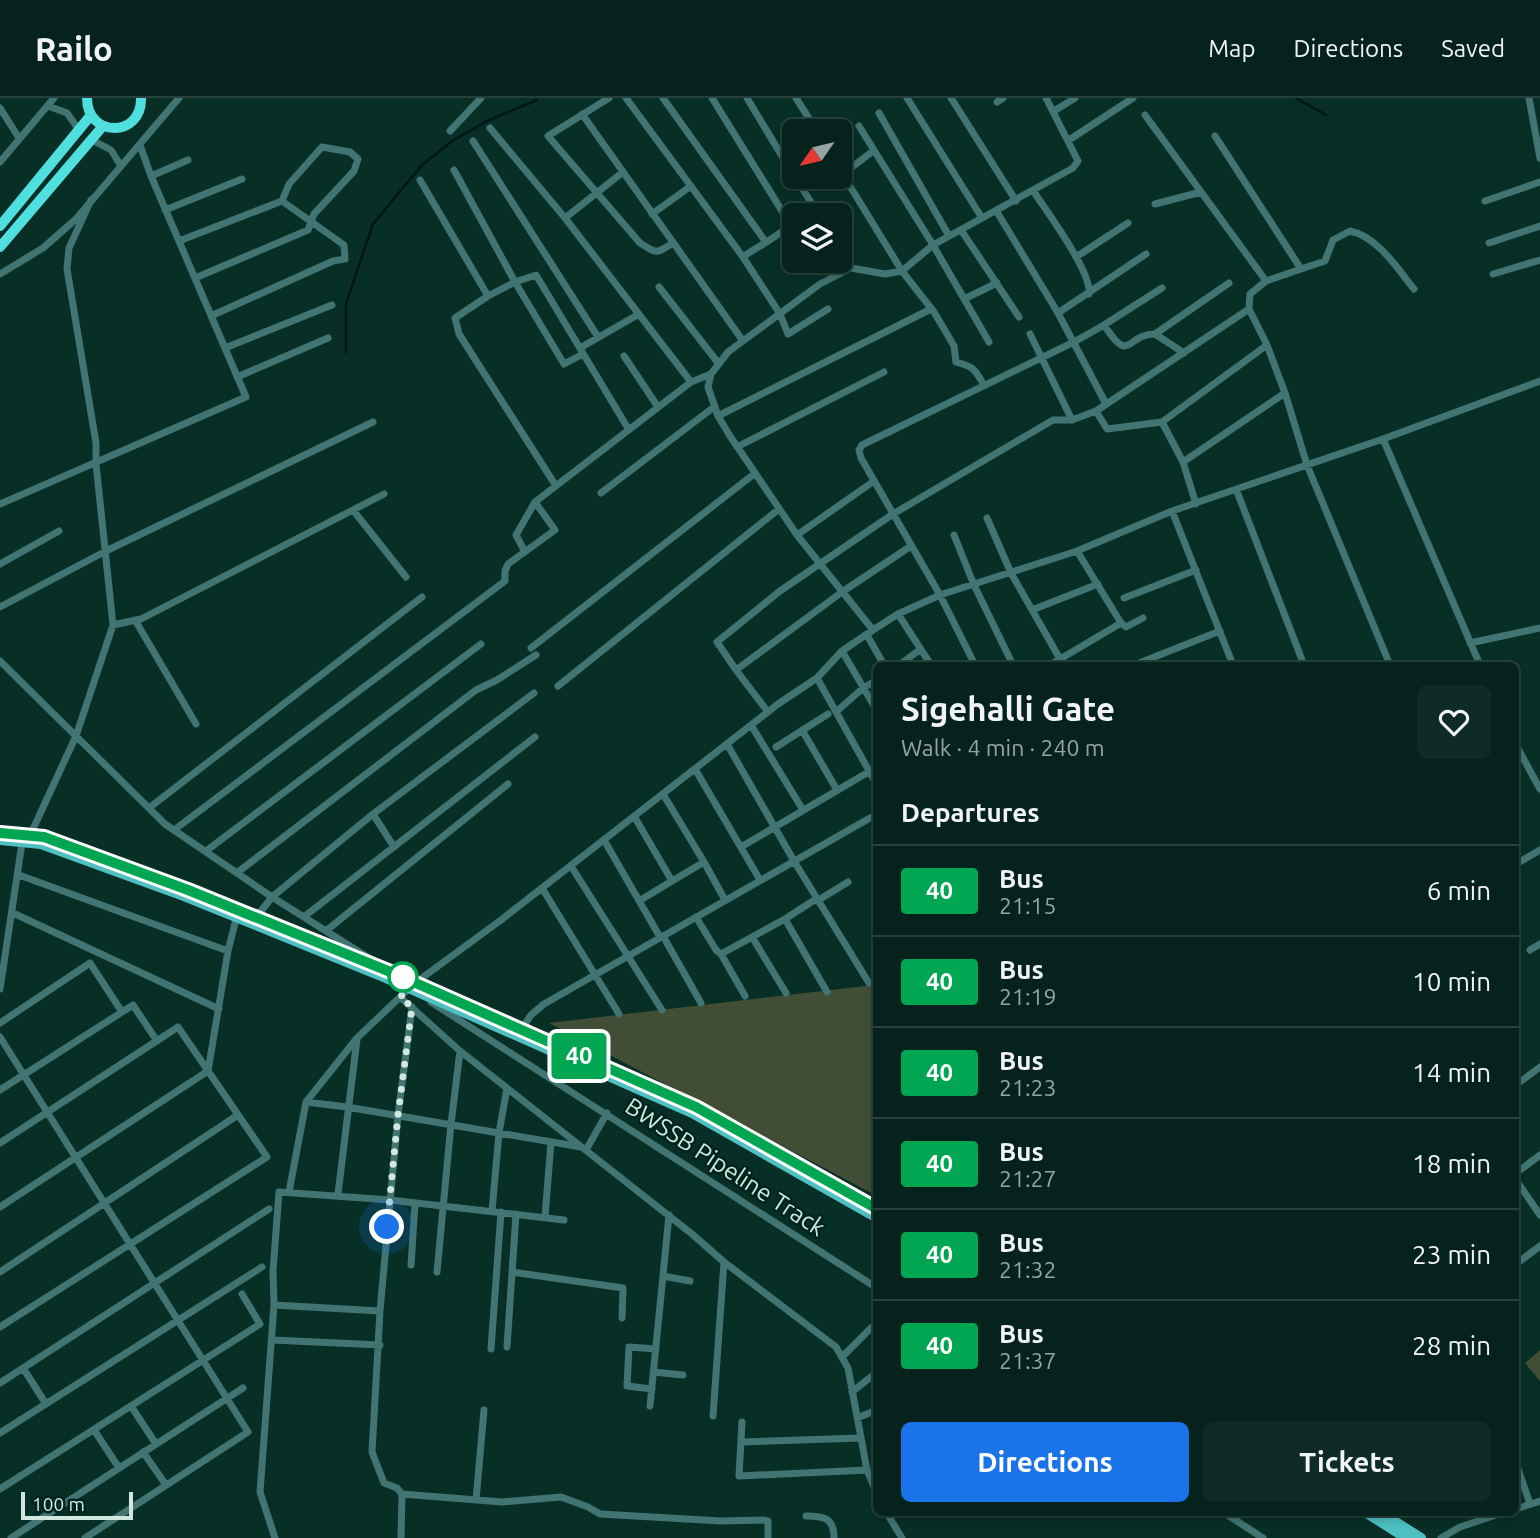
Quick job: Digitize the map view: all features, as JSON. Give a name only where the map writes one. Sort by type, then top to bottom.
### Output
[{"type":"highway","points":[[87,98],[91,115],[103,126],[116,129],[131,122],[140,108],[141,98]]},
{"type":"highway","points":[[0,226],[91,115]]},
{"type":"highway","points":[[0,247],[103,126]]},
{"type":"main road","points":[[0,833],[41,844],[237,914],[521,1030],[696,1107],[873,1207]]},
{"type":"main road","points":[[0,840],[25,839]]},
{"type":"main road","points":[[254,921],[393,973],[412,986],[692,1113],[873,1216]]},
{"type":"main road","points":[[1371,1516],[1406,1538]]},
{"type":"main road","points":[[1386,1516],[1421,1538]]},
{"type":"street","points":[[0,162],[54,98]]},
{"type":"street","points":[[0,274],[52,241],[76,219],[179,98]]},
{"type":"street","points":[[450,131],[481,98]]},
{"type":"street","points":[[609,98],[548,136],[640,243],[654,252],[659,252],[673,243]]},
{"type":"street","points":[[626,98],[743,257],[780,314],[788,334],[828,309]]},
{"type":"street","points":[[663,98],[765,241]]},
{"type":"street","points":[[712,98],[790,224],[743,257]]},
{"type":"street","points":[[747,98],[782,155]]},
{"type":"street","points":[[796,98],[809,119]]},
{"type":"street","points":[[907,98],[982,218]]},
{"type":"street","points":[[951,98],[1016,201]]},
{"type":"street","points":[[852,268],[885,274],[902,271],[933,245],[1034,192],[1073,168],[1078,161],[1046,98]]},
{"type":"street","points":[[1054,111],[1075,98]]},
{"type":"street","points":[[1069,140],[1133,98]]},
{"type":"street","points":[[1529,98],[1540,158]]},
{"type":"street","points":[[48,106],[67,113],[79,130]]},
{"type":"street","points":[[0,108],[19,138]]},
{"type":"street","points":[[879,113],[949,236]]},
{"type":"street","points":[[582,114],[743,341]]},
{"type":"street","points":[[1145,115],[1266,281]]},
{"type":"street","points":[[859,126],[989,342]]},
{"type":"street","points":[[490,128],[565,218],[691,382]]},
{"type":"street","points":[[1215,136],[1301,269]]},
{"type":"street","points":[[92,139],[111,150],[121,166]]},
{"type":"street","points":[[473,141],[598,337]]},
{"type":"street","points":[[0,504],[246,397],[140,145]]},
{"type":"street","points":[[179,241],[282,201],[289,184],[322,147],[356,155],[359,162],[354,171],[314,214],[308,230],[195,278]]},
{"type":"street","points":[[852,165],[873,151]]},
{"type":"street","points":[[151,176],[188,160]]},
{"type":"street","points":[[454,170],[515,282],[564,364],[598,337],[639,314]]},
{"type":"street","points":[[565,218],[623,172]]},
{"type":"street","points":[[166,210],[242,179]]},
{"type":"street","points":[[420,180],[488,296]]},
{"type":"street","points":[[1485,201],[1540,182]]},
{"type":"street","points":[[652,214],[691,187]]},
{"type":"street","points":[[851,189],[902,271],[931,309],[954,346],[956,362],[973,368],[984,385]]},
{"type":"street","points":[[1034,192],[1076,257],[1087,279],[1089,294]]},
{"type":"street","points":[[1155,204],[1201,192]]},
{"type":"street","points":[[0,989],[25,839],[33,829],[76,736],[113,625],[96,443],[67,269],[69,248],[91,200]]},
{"type":"street","points":[[211,316],[333,261],[345,260],[344,245],[282,201]]},
{"type":"street","points":[[997,212],[1058,313],[1106,404]]},
{"type":"street","points":[[1076,257],[1128,223]]},
{"type":"street","points":[[1489,243],[1540,226]]},
{"type":"street","points":[[961,230],[1019,317]]},
{"type":"street","points":[[1389,662],[1307,465],[1285,393],[1267,345],[1249,310],[1250,294],[1266,281],[1325,261],[1333,240],[1350,231],[1367,238],[1381,250],[1414,289]]},
{"type":"street","points":[[1058,313],[1146,254]]},
{"type":"street","points":[[1493,274],[1540,260]]},
{"type":"street","points":[[841,273],[820,284],[728,352],[711,374],[708,387],[718,416],[754,474],[870,632],[883,662]]},
{"type":"street","points":[[556,486],[459,334],[454,318],[488,296],[536,275],[629,430]]},
{"type":"street","points":[[964,299],[996,283]]},
{"type":"street","points":[[1155,334],[1229,283]]},
{"type":"street","points":[[659,287],[719,364]]},
{"type":"street","points":[[974,662],[940,595],[859,450],[862,445],[1074,342],[1162,288]]},
{"type":"street","points":[[225,348],[332,305]]},
{"type":"street","points":[[718,416],[931,309]]},
{"type":"street","points":[[768,712],[719,646],[718,640],[780,591],[893,514],[1053,420],[1073,420],[1096,411],[1249,310]]},
{"type":"street","points":[[1104,325],[1121,346],[1127,346],[1150,333],[1184,353]]},
{"type":"street","points":[[1030,334],[1073,420]]},
{"type":"street","points":[[237,377],[328,338]]},
{"type":"street","points":[[1096,411],[1107,429],[1162,422],[1267,345]]},
{"type":"street","points":[[624,356],[658,407]]},
{"type":"street","points":[[737,447],[884,372]]},
{"type":"street","points":[[525,552],[516,535],[536,502],[691,382],[711,374]]},
{"type":"street","points":[[289,1192],[306,1102],[357,1038],[412,986],[768,712],[817,678],[842,652],[870,632],[898,614],[940,595],[1077,551],[1172,511],[1383,439],[1540,381]]},
{"type":"street","points":[[1183,462],[1285,393]]},
{"type":"street","points":[[601,493],[714,407]]},
{"type":"street","points":[[0,607],[106,551],[373,422]]},
{"type":"street","points":[[1162,422],[1183,462],[1196,504]]},
{"type":"street","points":[[1383,439],[1479,662]]},
{"type":"street","points":[[238,872],[476,690],[497,680],[754,474]]},
{"type":"street","points":[[797,536],[874,481]]},
{"type":"street","points":[[1236,489],[1303,662]]},
{"type":"street","points":[[113,625],[135,620],[384,494]]},
{"type":"street","points":[[174,830],[505,581],[508,564],[555,530],[536,502]]},
{"type":"street","points":[[558,686],[779,509]]},
{"type":"street","points":[[353,510],[405,578]]},
{"type":"street","points":[[1172,511],[1232,662]]},
{"type":"street","points":[[987,518],[1011,573],[1060,659]]},
{"type":"street","points":[[0,564],[59,531]]},
{"type":"street","points":[[954,535],[974,585],[1012,662]]},
{"type":"street","points":[[736,670],[911,546]]},
{"type":"street","points":[[1077,551],[1121,623],[1126,626],[1143,618]]},
{"type":"street","points":[[1124,598],[1196,570]]},
{"type":"street","points":[[1032,610],[1098,584]]},
{"type":"street","points":[[149,808],[422,597]]},
{"type":"street","points":[[898,614],[928,662]]},
{"type":"street","points":[[135,620],[196,724]]},
{"type":"street","points":[[1055,662],[1121,623]]},
{"type":"street","points":[[1470,643],[1540,628]]},
{"type":"street","points":[[1142,662],[1220,631]]},
{"type":"street","points":[[206,850],[481,644]]},
{"type":"street","points":[[903,662],[921,649]]},
{"type":"street","points":[[842,652],[873,704]]},
{"type":"street","points":[[0,662],[174,830],[272,897],[393,973]]},
{"type":"street","points":[[817,678],[873,778]]},
{"type":"street","points":[[837,711],[873,682]]},
{"type":"street","points":[[254,921],[272,897],[373,814],[534,693]]},
{"type":"street","points":[[776,747],[828,714]]},
{"type":"street","points":[[751,726],[803,810]]},
{"type":"street","points":[[802,730],[837,790]]},
{"type":"street","points":[[305,916],[535,737]]},
{"type":"street","points":[[727,744],[817,900],[869,983]]},
{"type":"street","points":[[1519,750],[1540,789]]},
{"type":"street","points":[[695,769],[761,880]]},
{"type":"street","points":[[741,847],[873,770]]},
{"type":"street","points":[[327,930],[508,784]]},
{"type":"street","points":[[663,794],[725,901]]},
{"type":"street","points":[[373,814],[394,847]]},
{"type":"street","points":[[634,816],[673,881]]},
{"type":"street","points":[[521,1030],[531,1015],[544,1004],[873,816]]},
{"type":"street","points":[[604,840],[701,1003]]},
{"type":"street","points":[[1519,862],[1540,850]]},
{"type":"street","points":[[639,901],[704,862]]},
{"type":"street","points":[[571,866],[662,1010]]},
{"type":"street","points":[[19,876],[228,951]]},
{"type":"street","points":[[721,954],[848,882]]},
{"type":"street","points":[[542,888],[619,1014]]},
{"type":"street","points":[[13,913],[219,1009]]},
{"type":"street","points":[[0,1207],[208,1071],[228,951],[237,914]]},
{"type":"street","points":[[696,917],[745,996]]},
{"type":"street","points":[[785,919],[827,992]]},
{"type":"street","points":[[752,937],[786,993]]},
{"type":"street","points":[[1530,950],[1540,944]]},
{"type":"street","points":[[0,1023],[90,963],[122,1012]]},
{"type":"street","name":"BWSSB Pipeline Track","points":[[412,986],[873,1285]]},
{"type":"street","points":[[400,997],[460,1051],[669,1215],[724,1262],[836,1347],[848,1368],[867,1470],[873,1484]]},
{"type":"street","points":[[0,1090],[133,1005],[157,1041]]},
{"type":"street","points":[[412,1007],[398,1115],[380,1311],[372,1452],[384,1483],[402,1494],[502,1502],[561,1497],[600,1514],[721,1521],[763,1520],[768,1521],[768,1538]]},
{"type":"street","points":[[0,1143],[178,1027],[267,1157],[0,1327]]},
{"type":"street","points":[[0,1037],[248,1432],[85,1538]]},
{"type":"street","points":[[338,1195],[357,1038]]},
{"type":"street","points":[[437,1272],[460,1051]]},
{"type":"street","points":[[1519,1084],[1540,1067]]},
{"type":"street","points":[[492,1211],[499,1133],[507,1088]]},
{"type":"street","points":[[306,1102],[398,1115],[584,1148]]},
{"type":"street","points":[[584,1148],[607,1113]]},
{"type":"street","points":[[0,1272],[238,1115]]},
{"type":"street","points":[[545,1217],[551,1142]]},
{"type":"street","points":[[1519,1171],[1540,1155]]},
{"type":"street","points":[[1519,1184],[1540,1214]]},
{"type":"street","points":[[275,1538],[260,1492],[272,1340],[273,1271],[279,1192],[390,1199],[565,1220]]},
{"type":"street","points":[[411,1265],[415,1203]]},
{"type":"street","points":[[0,1382],[269,1209]]},
{"type":"street","points":[[491,1349],[501,1212]]},
{"type":"street","points":[[507,1347],[516,1214]]},
{"type":"street","points":[[650,1406],[669,1215]]},
{"type":"street","points":[[1519,1262],[1540,1246]]},
{"type":"street","points":[[713,1416],[724,1262]]},
{"type":"street","points":[[0,1433],[262,1268]]},
{"type":"street","points":[[512,1272],[623,1288],[622,1318]]},
{"type":"street","points":[[663,1276],[690,1281]]},
{"type":"street","points":[[0,1489],[260,1324],[242,1294]]},
{"type":"street","points":[[274,1305],[380,1311]]},
{"type":"street","points":[[842,1357],[873,1326]]},
{"type":"street","points":[[272,1340],[380,1345]]},
{"type":"street","points":[[652,1389],[627,1386],[629,1347],[656,1349]]},
{"type":"street","points":[[23,1368],[46,1404]]},
{"type":"street","points":[[653,1373],[683,1375]]},
{"type":"street","points":[[852,1391],[873,1375]]},
{"type":"street","points":[[11,1538],[243,1388]]},
{"type":"street","points":[[131,1406],[156,1444]]},
{"type":"street","points":[[477,1500],[484,1410]]},
{"type":"street","points":[[857,1418],[873,1412]]},
{"type":"street","points":[[742,1422],[740,1476],[867,1470]]},
{"type":"street","points":[[93,1430],[119,1468]]},
{"type":"street","points":[[741,1442],[861,1438]]},
{"type":"street","points":[[143,1452],[166,1485]]},
{"type":"street","points":[[1519,1472],[1530,1504]]},
{"type":"street","points":[[401,1538],[402,1494]]},
{"type":"street","points":[[1519,1508],[1540,1502]]},
{"type":"street","points":[[806,1516],[828,1518],[834,1530],[834,1538]]},
{"type":"street","points":[[889,1516],[902,1538]]},
{"type":"street","points":[[1229,1516],[1263,1538]]},
{"type":"street","points":[[1441,1538],[1460,1527],[1493,1516]]},
{"type":"street","points":[[1246,1538],[1252,1531]]},
{"type":"green space","points":[[873,985],[873,1194],[549,1023]]},
{"type":"green space","points":[[1540,1350],[1540,1381],[1525,1363]]},
{"type":"waterway","points":[[346,352],[346,304],[373,224],[422,165],[452,141],[487,121],[537,100],[536,98]]},
{"type":"waterway","points":[[1296,98],[1326,115]]},
{"type":"bus line","name":"40","points":[[0,833],[44,837],[188,890],[393,973],[696,1107],[873,1207]]},
{"type":"route","points":[[387,1227],[412,1007],[400,997],[415,983],[403,977]]}]
